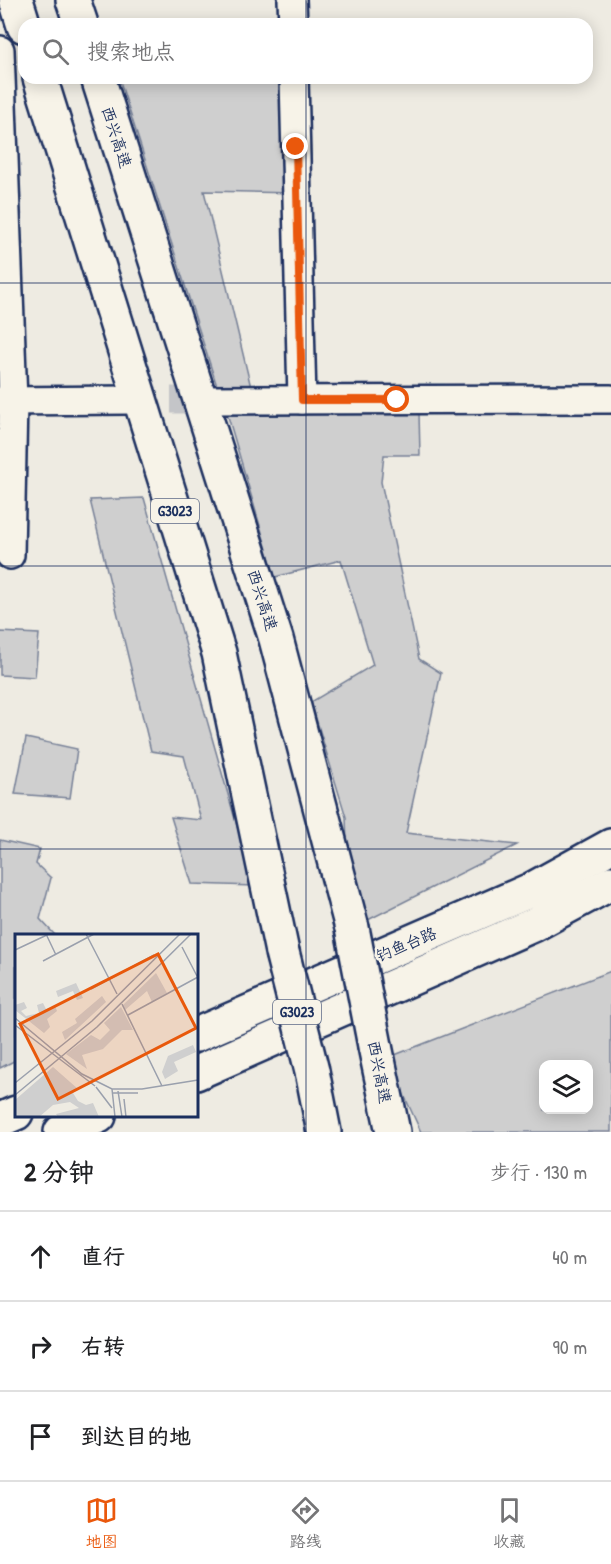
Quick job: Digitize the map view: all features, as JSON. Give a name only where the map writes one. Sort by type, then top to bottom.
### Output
[{"type":"main road","points":[[16,0],[22,18]]},
{"type":"main road","points":[[73,0],[79,18]]},
{"type":"main road","name":"G3023","points":[[42,84],[219,653],[282,952],[312,1071],[324,1132]]},
{"type":"main road","name":"西兴高速","points":[[100,84],[276,639],[352,928],[393,1132]]},
{"type":"main road","name":"钓鱼台路","points":[[198,1034],[531,890],[611,846]]},
{"type":"main road","name":"钓鱼台路","points":[[198,1071],[535,924],[611,883]]},
{"type":"main road","points":[[0,1120],[15,1113]]},
{"type":"main road","points":[[61,1132],[97,1117]]},
{"type":"street","points":[[292,0],[293,18]]},
{"type":"street","points":[[0,50],[10,555]]},
{"type":"street","points":[[294,84],[302,400]]},
{"type":"street","points":[[212,400],[611,399]]},
{"type":"street","points":[[7,401],[130,400]]},
{"type":"shaded area","points":[[121,84],[289,84],[296,193],[204,191],[254,400],[222,402]]},
{"type":"shaded area","points":[[227,413],[419,413],[420,455],[384,455],[381,482],[419,659],[441,673],[406,833],[517,845],[350,929],[346,817],[311,702],[373,665],[341,560],[275,577]]},
{"type":"shaded area","points":[[144,498],[254,886],[192,884],[171,817],[201,820],[184,756],[151,751],[90,500]]},
{"type":"shaded area","points":[[0,632],[39,634],[35,677],[0,675]]},
{"type":"shaded area","points":[[26,738],[77,749],[70,798],[15,794]]},
{"type":"shaded area","points":[[0,840],[40,849],[36,864],[51,878],[40,919],[54,934],[15,934],[15,1060],[0,1068]]},
{"type":"shaded area","points":[[611,971],[611,1132],[421,1132],[387,1058]]},
{"type":"tunnel","points":[[130,400],[212,400]]},
{"type":"route","points":[[296,147],[302,400],[397,400]]}]
